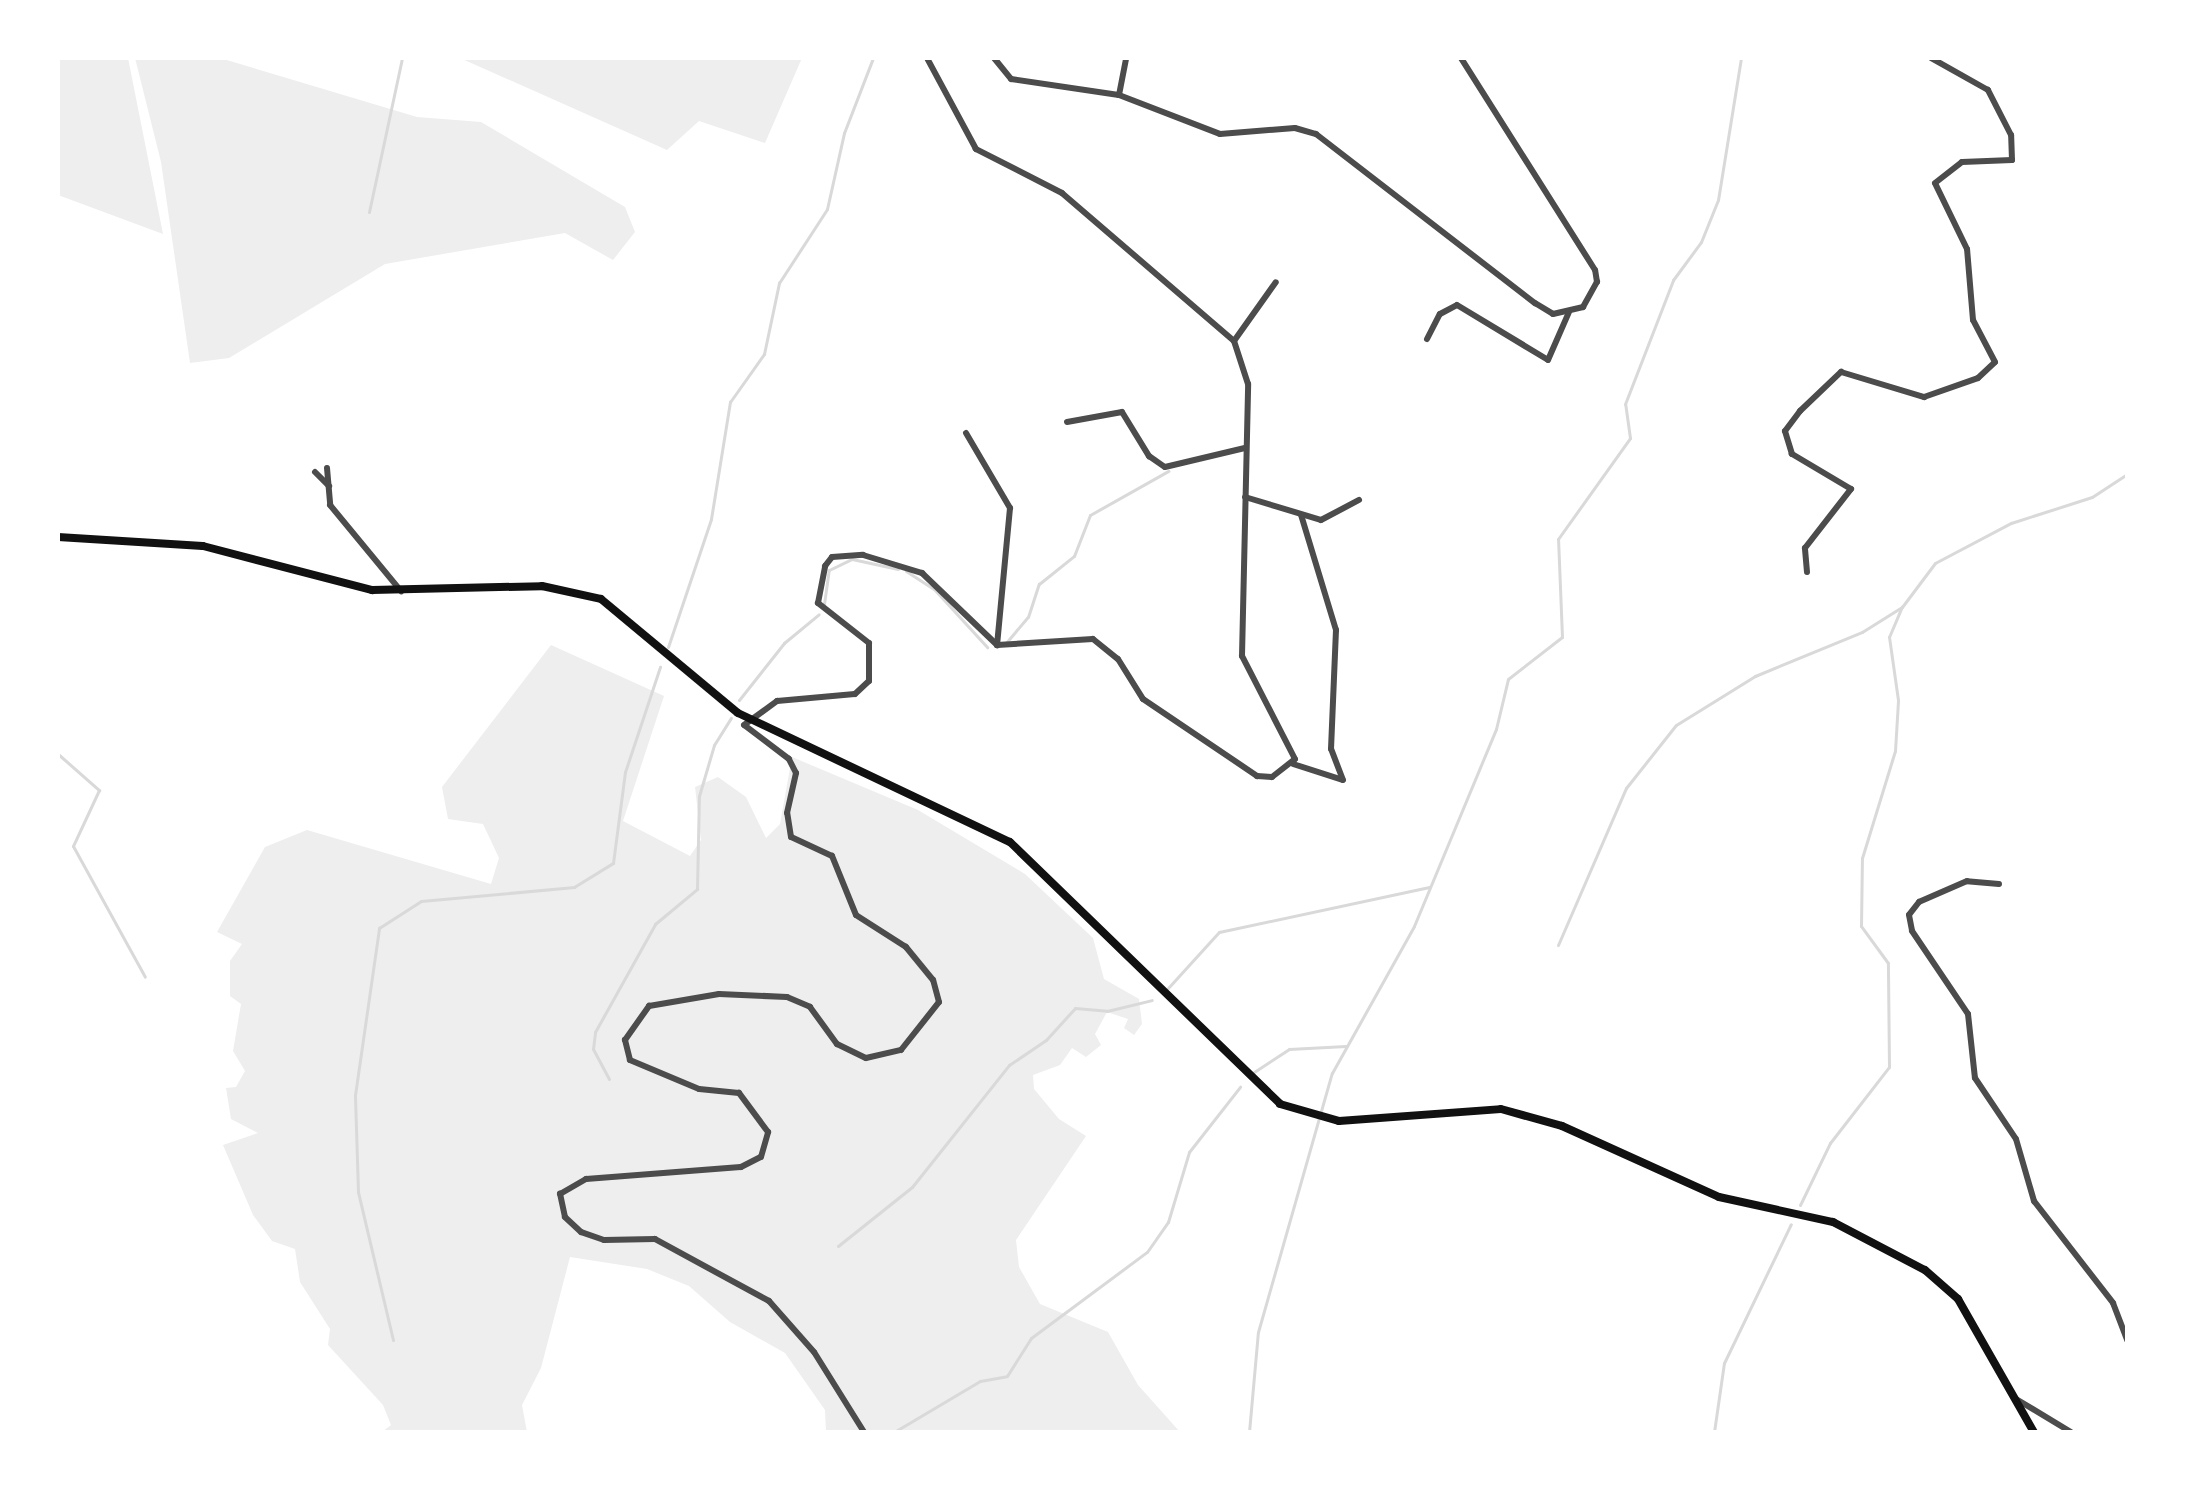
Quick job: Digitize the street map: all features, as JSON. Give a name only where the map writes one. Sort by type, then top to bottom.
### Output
[{"type":"main road","points":[[58,537],[203,546],[335,584],[402,592],[542,586],[601,599],[746,717],[1010,842],[1262,1093],[1313,1118],[1325,1119],[1501,1109],[1562,1126],[1719,1197],[1833,1222],[1925,1270],[1958,1299],[2034,1432]]},
{"type":"street","points":[[927,58],[976,149],[1062,193],[1234,341],[1248,384],[1242,656],[1287,734],[1293,764]]},
{"type":"street","points":[[994,58],[1011,79],[1119,95],[1220,134],[1295,128],[1316,134],[1535,303],[1569,312]]},
{"type":"street","points":[[1119,95],[1126,58]]},
{"type":"street","points":[[1427,339],[1440,314],[1462,306],[1548,360],[1569,312],[1591,298],[1595,270],[1461,58]]},
{"type":"street","points":[[1807,572],[1805,548],[1851,489],[1792,454],[1785,431],[1841,372],[1924,397],[1992,369],[1994,356],[1970,307],[1967,249],[1935,183],[1962,162],[2012,160],[2006,121],[1988,90],[1931,58]]},
{"type":"street","points":[[1234,341],[1276,282]]},
{"type":"street","points":[[1067,422],[1122,412],[1149,456],[1165,467],[1245,448]]},
{"type":"street","points":[[966,433],[1010,508],[997,645]]},
{"type":"street","points":[[327,468],[330,505],[352,540],[402,592]]},
{"type":"street","points":[[315,472],[329,486]]},
{"type":"street","points":[[1245,497],[1301,515],[1329,520],[1359,500]]},
{"type":"street","points":[[864,1432],[814,1352],[769,1301],[655,1239],[581,1232],[561,1205],[560,1194],[573,1182],[741,1167],[761,1157],[766,1145],[764,1124],[739,1093],[699,1089],[630,1060],[625,1040],[649,1006],[719,994],[798,999],[837,1044],[866,1058],[901,1050],[939,1002],[939,989],[906,947],[856,915],[832,856],[791,837],[787,813],[796,773],[789,759],[747,732],[746,717],[777,701],[855,694],[869,681],[869,643],[818,603],[815,591],[832,557],[863,555],[922,573],[997,645],[1093,639],[1118,659],[1143,699],[1257,776],[1272,777],[1293,764],[1343,780],[1331,749],[1337,639],[1301,515]]},
{"type":"street","points":[[1999,884],[1967,881],[1919,902],[1909,915],[1912,931],[1968,1014],[1975,1078],[2016,1139],[2034,1201],[2113,1303],[2127,1340]]},
{"type":"street","points":[[2016,1399],[2071,1432]]},
{"type":"shaded area","points":[[58,58],[128,58],[163,234],[58,195]]},
{"type":"shaded area","points":[[135,58],[220,58],[417,117],[481,122],[625,207],[635,232],[613,260],[565,233],[385,264],[229,358],[190,363],[161,162]]},
{"type":"shaded area","points":[[460,58],[802,58],[765,143],[699,121],[667,150]]},
{"type":"shaded area","points":[[551,645],[664,696],[623,821],[690,856],[701,840],[695,787],[718,777],[746,797],[766,838],[780,824],[792,757],[918,810],[1025,874],[1093,938],[1104,979],[1139,999],[1142,1024],[1134,1035],[1124,1028],[1128,1019],[1107,1012],[1095,1034],[1101,1045],[1086,1057],[1072,1048],[1060,1065],[1033,1075],[1034,1089],[1059,1119],[1086,1136],[1016,1240],[1019,1267],[1040,1304],[1108,1332],[1138,1385],[1180,1432],[826,1432],[825,1410],[785,1353],[730,1322],[689,1286],[647,1269],[570,1257],[541,1368],[522,1405],[527,1432],[382,1432],[391,1425],[383,1405],[328,1345],[330,1329],[300,1282],[295,1249],[272,1241],[253,1215],[223,1145],[258,1133],[231,1119],[226,1088],[236,1087],[245,1071],[233,1051],[241,1004],[230,996],[230,961],[242,944],[217,932],[265,847],[307,830],[491,884],[499,858],[483,824],[448,819],[442,787]]},
{"type":"waterway","points":[[369,212],[402,58]]},
{"type":"waterway","points":[[668,647],[711,519],[730,402],[764,354],[779,283],[827,209],[844,133],[873,58]]},
{"type":"waterway","points":[[1249,1432],[1258,1332],[1332,1073],[1414,926],[1496,729],[1508,679],[1562,637],[1558,539],[1630,438],[1625,404],[1673,280],[1701,242],[1718,200],[1741,58]]},
{"type":"waterway","points":[[1005,644],[1028,617],[1039,584],[1074,556],[1090,515],[1168,471]]},
{"type":"waterway","points":[[1800,1205],[1830,1143],[1889,1067],[1888,963],[1861,926],[1862,858],[1895,751],[1898,700],[1889,637],[1902,607],[1935,563],[2011,523],[2092,497],[2127,474]]},
{"type":"waterway","points":[[824,604],[829,570],[852,559],[898,569]]},
{"type":"waterway","points":[[906,571],[934,589],[987,647]]},
{"type":"waterway","points":[[1558,945],[1626,788],[1676,725],[1755,676],[1862,632],[1902,607]]},
{"type":"waterway","points":[[739,700],[784,643],[819,614]]},
{"type":"waterway","points":[[393,1340],[358,1192],[355,1095],[379,928],[421,901],[574,887],[613,863],[625,772],[660,667]]},
{"type":"waterway","points":[[609,1079],[593,1049],[595,1032],[655,924],[697,889],[699,796],[714,745],[731,718]]},
{"type":"waterway","points":[[58,754],[99,790],[73,846],[145,977]]},
{"type":"waterway","points":[[1168,988],[1219,932],[1429,887]]},
{"type":"waterway","points":[[838,1246],[912,1187],[1009,1065],[1046,1040],[1075,1008],[1107,1011],[1152,1000]]},
{"type":"waterway","points":[[1254,1072],[1289,1049],[1346,1046]]},
{"type":"waterway","points":[[894,1432],[980,1381],[1007,1376],[1031,1338],[1147,1252],[1168,1222],[1189,1152],[1240,1087]]},
{"type":"waterway","points":[[1714,1432],[1724,1363],[1791,1224]]}]
